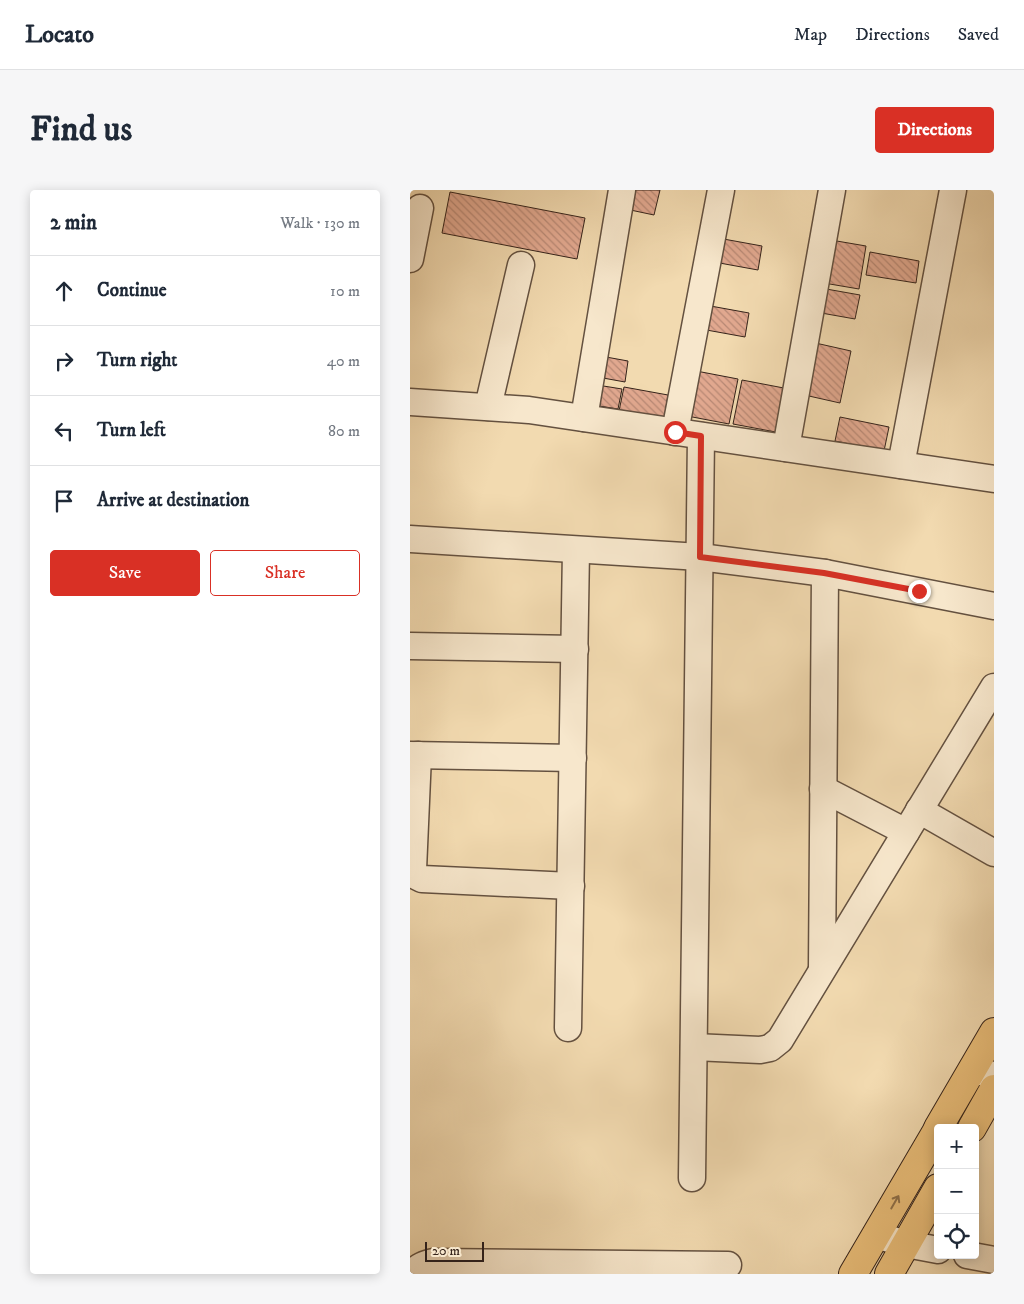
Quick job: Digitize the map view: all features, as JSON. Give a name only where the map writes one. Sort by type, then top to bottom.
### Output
[{"type":"main road","points":[[941,1124],[983,1072],[994,1032]]},
{"type":"main road","points":[[974,1124],[994,1089]]},
{"type":"main road","points":[[853,1274],[934,1135]]},
{"type":"main road","points":[[889,1274],[934,1195]]},
{"type":"street","points":[[584,418],[622,190]]},
{"type":"street","points":[[675,432],[721,190]]},
{"type":"street","points":[[786,448],[832,190]]},
{"type":"street","points":[[901,465],[953,190]]},
{"type":"street","points":[[410,259],[420,208]]},
{"type":"street","points":[[488,407],[521,265]]},
{"type":"street","points":[[410,402],[529,410],[994,479]]},
{"type":"street","points":[[692,1178],[701,436]]},
{"type":"street","points":[[410,540],[700,557],[824,573],[994,606]]},
{"type":"street","points":[[568,1028],[576,550]]},
{"type":"street","points":[[822,970],[824,573]]},
{"type":"street","points":[[410,646],[575,649]]},
{"type":"street","points":[[694,1047],[760,1050],[770,1048],[780,1040],[994,687]]},
{"type":"street","points":[[571,886],[422,878],[416,876],[413,870],[414,755],[573,758]]},
{"type":"street","points":[[823,789],[913,821],[994,853]]},
{"type":"street","points":[[876,1235],[906,1244],[934,1249]]},
{"type":"street","points":[[979,1257],[994,1260]]},
{"type":"street","points":[[412,1274],[423,1265],[434,1262],[728,1265]]},
{"type":"building","points":[[625,190],[660,190],[654,215],[621,208]]},
{"type":"building","points":[[450,192],[585,218],[577,259],[442,233]]},
{"type":"building","points":[[718,238],[762,246],[758,270],[714,262]]},
{"type":"building","points":[[825,239],[866,246],[859,289],[818,282]]},
{"type":"building","points":[[870,252],[919,261],[916,283],[866,275]]},
{"type":"building","points":[[815,287],[860,295],[855,319],[810,311]]},
{"type":"building","points":[[705,305],[749,313],[745,337],[701,329]]},
{"type":"building","points":[[811,342],[851,351],[840,403],[800,394]]},
{"type":"building","points":[[595,355],[628,361],[625,382],[592,376]]},
{"type":"building","points":[[691,370],[738,379],[729,424],[682,415]]},
{"type":"building","points":[[742,380],[789,389],[781,433],[733,424]]},
{"type":"building","points":[[591,384],[622,389],[618,409],[587,404]]},
{"type":"building","points":[[624,387],[668,395],[664,419],[619,411]]},
{"type":"building","points":[[840,417],[889,427],[884,451],[835,441]]},
{"type":"route","points":[[675,432],[701,436],[700,557],[824,573],[919,591]]}]
